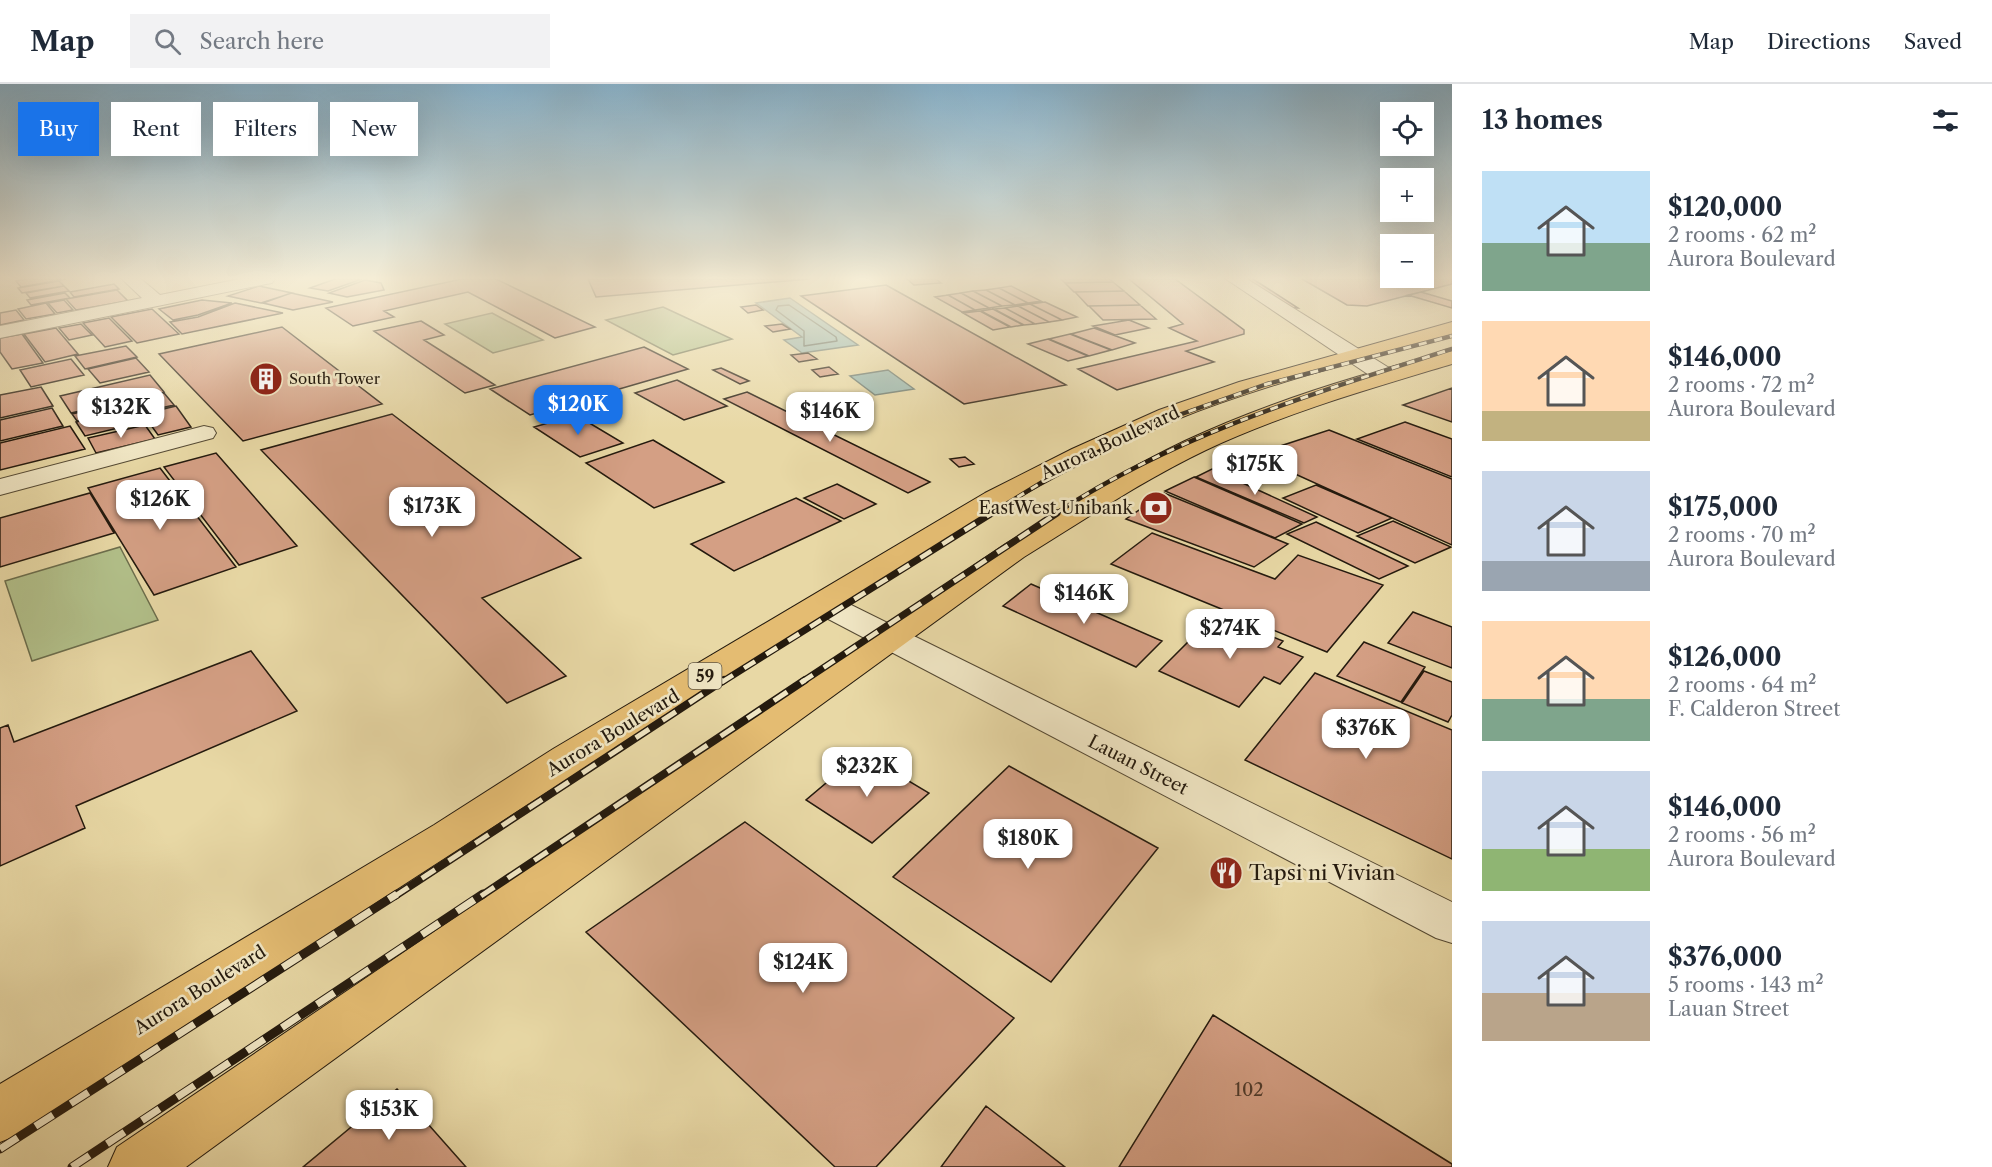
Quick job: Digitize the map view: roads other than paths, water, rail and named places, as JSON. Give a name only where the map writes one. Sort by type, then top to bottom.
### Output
[{"type":"main road","name":"Aurora Boulevard","points":[[0,1115],[439,843],[567,759],[824,604],[848,586],[995,499],[1081,454],[1167,415],[1247,387],[1447,330]]},
{"type":"main road","points":[[137,1167],[891,640],[1014,551],[1142,474],[1220,435],[1293,407],[1452,357]]},
{"type":"street","points":[[1314,330],[1386,376]]},
{"type":"street","points":[[0,487],[204,433]]},
{"type":"street","name":"Lauan Street","points":[[824,604],[1452,924]]},
{"type":"water","points":[[792,330],[836,330],[858,345],[802,353],[784,340],[802,337]]},
{"type":"water","points":[[888,370],[914,389],[875,395],[850,376]]},
{"type":"railway","points":[[990,514],[1062,470],[1156,423],[1267,384],[1452,336]]},
{"type":"railway","points":[[1055,514],[1101,486],[1198,438],[1298,399],[1452,349]]},
{"type":"railway","points":[[722,682],[992,513]]},
{"type":"railway","points":[[802,682],[1057,513]]},
{"type":"railway","points":[[395,896],[724,680]]},
{"type":"railway","points":[[481,896],[802,682]]},
{"type":"railway","points":[[0,1149],[397,894]]},
{"type":"railway","points":[[72,1167],[483,894]]},
{"type":"place","name":"South Tower","points":[[266,379]]},
{"type":"place","name":"EastWest Unibank","points":[[1156,508]]},
{"type":"place","name":"Tapsi ni Vivian","points":[[1226,873]]}]
